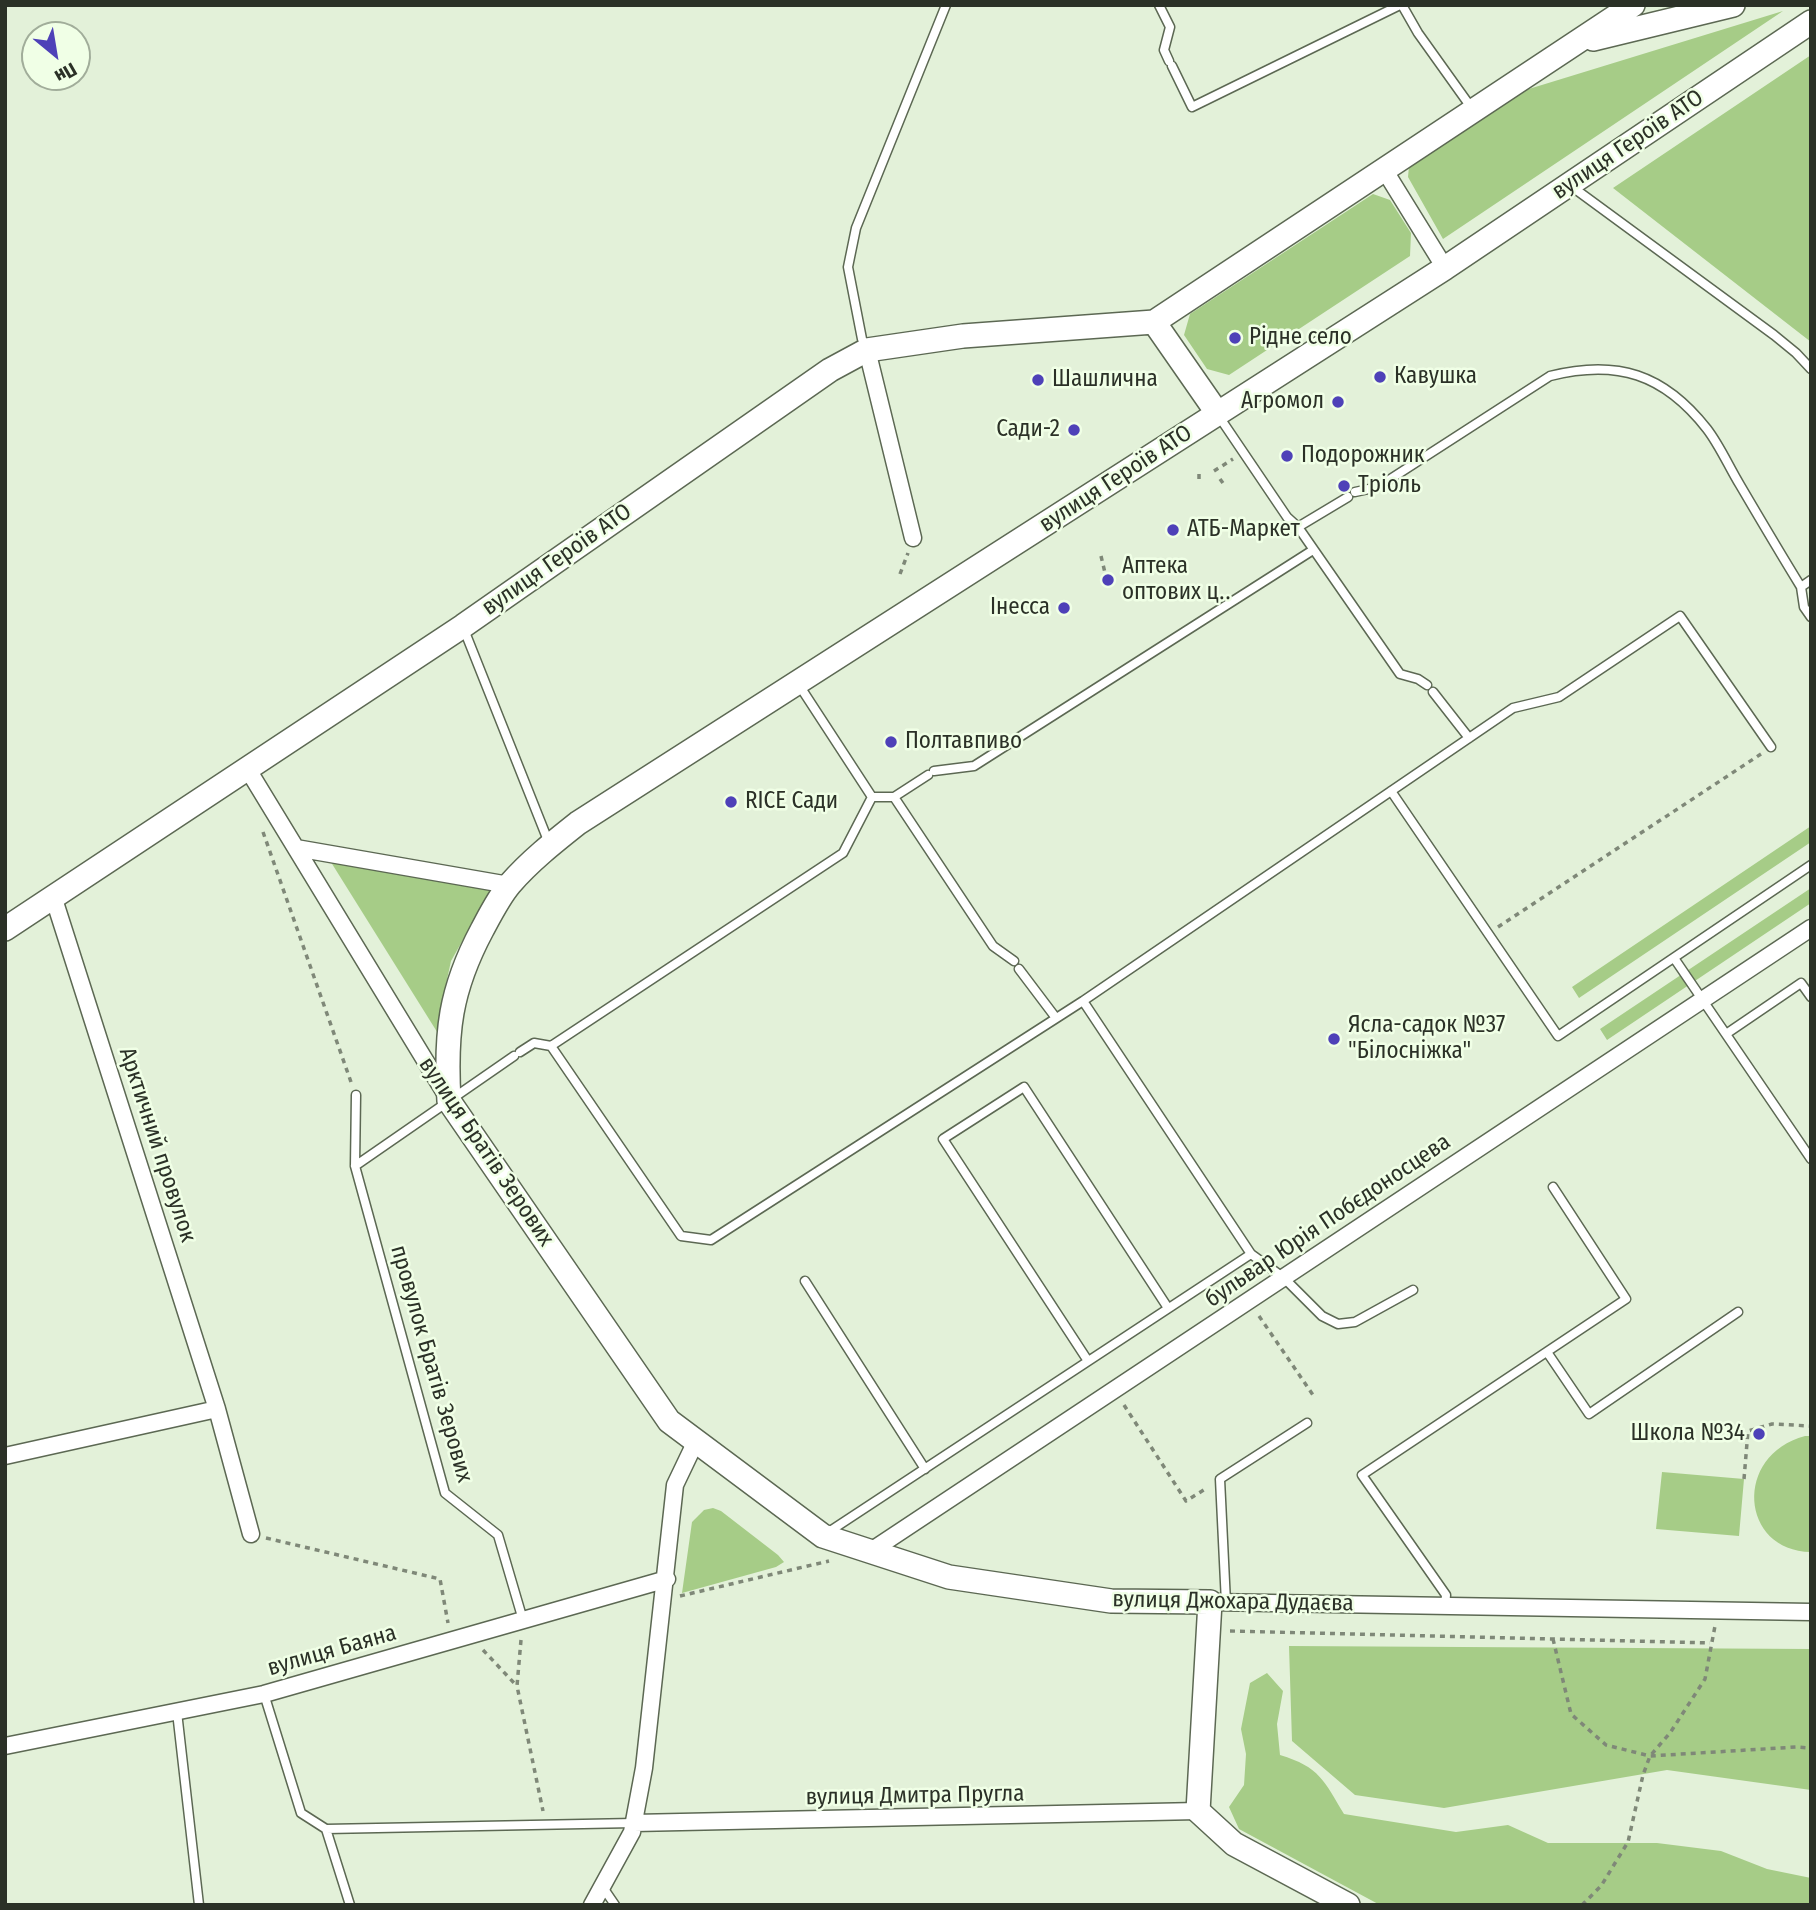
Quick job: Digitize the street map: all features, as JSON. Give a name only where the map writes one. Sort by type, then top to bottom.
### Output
[{"type":"street","name":"вулиця Героїв АТО","points":[[5,929],[463,626],[830,370],[867,351],[963,336],[1154,322],[1633,5]]},
{"type":"street","points":[[1576,43],[1733,5]]},
{"type":"street","name":"вулиця Героїв АТО","points":[[449,1101],[448,1049],[453,999],[475,944],[509,885],[550,845],[578,823],[1445,268],[1811,22]]},
{"type":"street","points":[[1385,171],[1445,268]]},
{"type":"street","name":"вулиця Героїв АТО","points":[[1154,322],[1217,414]]},
{"type":"street","points":[[867,351],[913,538]]},
{"type":"street","name":"вулиця Братів Зерових","points":[[247,768],[449,1101],[668,1421],[696,1441]]},
{"type":"street","points":[[296,848],[509,885]]},
{"type":"street","name":"Арктичний провулок","points":[[54,895],[217,1409],[251,1535]]},
{"type":"street","name":"бульвар Юрія Побєдоносцева","points":[[871,1551],[1811,928]]},
{"type":"street","points":[[5,1456],[217,1409]]},
{"type":"street","points":[[592,1905],[634,1824],[644,1768],[667,1579],[675,1485],[696,1441]]},
{"type":"street","name":"вулиця Джохара Дудаєва","points":[[696,1441],[822,1536],[949,1577],[1111,1601],[1811,1612]]},
{"type":"street","name":"вулиця Баяна","points":[[5,1746],[264,1694],[667,1579]]},
{"type":"street","points":[[1218,1602],[1208,1630],[1198,1811],[1234,1844],[1348,1905]]},
{"type":"street","name":"вулиця Дмитра Пругла","points":[[634,1824],[1198,1811]]},
{"type":"lane","points":[[867,351],[849,278],[849,256],[856,229],[946,5]]},
{"type":"lane","points":[[1159,5],[1170,27],[1164,50],[1192,107],[1401,5],[1474,111]]},
{"type":"lane","points":[[1569,184],[1774,335],[1811,369]]},
{"type":"lane","points":[[1298,527],[1351,494],[1378,487],[1550,376],[1578,369],[1606,368],[1638,374],[1664,387],[1688,408],[1708,431],[1801,587],[1804,607],[1811,617]]},
{"type":"lane","points":[[1217,414],[1400,674],[1418,679],[1430,689],[1469,738]]},
{"type":"lane","points":[[872,797],[894,797],[931,773],[974,766],[1313,550]]},
{"type":"lane","points":[[1801,587],[1811,580]]},
{"type":"lane","points":[[551,1046],[681,1236],[711,1240],[1083,1001],[1513,708],[1559,697],[1680,616],[1771,747]]},
{"type":"lane","points":[[463,626],[550,845]]},
{"type":"lane","points":[[797,683],[872,797]]},
{"type":"lane","points":[[1391,791],[1558,1037],[1811,865]]},
{"type":"lane","points":[[355,1166],[534,1043],[551,1046],[842,853],[872,797]]},
{"type":"lane","points":[[894,797],[993,946],[1017,965],[1056,1018]]},
{"type":"lane","points":[[1674,958],[1811,1159]]},
{"type":"lane","points":[[1726,1034],[1801,983],[1811,997]]},
{"type":"lane","points":[[1083,1001],[1251,1254],[1284,1278],[1322,1316],[1338,1324],[1355,1322],[1413,1290]]},
{"type":"lane","points":[[1088,1361],[943,1139],[1024,1087],[1168,1308]]},
{"type":"lane","name":"провулок Братів Зерових","points":[[356,1095],[355,1166],[444,1493],[498,1535],[523,1620]]},
{"type":"lane","points":[[1445,1606],[1446,1595],[1362,1475],[1626,1299],[1553,1187]]},
{"type":"lane","points":[[822,1536],[1251,1254]]},
{"type":"lane","points":[[805,1281],[925,1469]]},
{"type":"lane","points":[[1547,1352],[1588,1413],[1738,1312]]},
{"type":"lane","points":[[1218,1602],[1220,1479],[1307,1423]]},
{"type":"lane","points":[[264,1694],[301,1813],[326,1829],[634,1824]]},
{"type":"lane","points":[[177,1712],[199,1905]]},
{"type":"lane","points":[[326,1829],[350,1905]]},
{"type":"lane","points":[[602,1886],[615,1905]]},
{"type":"path","points":[[1214,471],[1243,452]]},
{"type":"path","points":[[1220,478],[1225,486]]},
{"type":"path","points":[[1101,556],[1106,577]]},
{"type":"path","points":[[1488,934],[1771,747]]},
{"type":"path","points":[[268,801],[256,812],[356,1095]]},
{"type":"path","points":[[1249,1301],[1313,1395]]},
{"type":"path","points":[[1114,1390],[1186,1501],[1220,1479]]},
{"type":"path","points":[[1744,1479],[1748,1431],[1772,1424],[1811,1426]]},
{"type":"path","points":[[251,1535],[440,1579],[451,1641]]},
{"type":"path","points":[[664,1600],[836,1560]]},
{"type":"path","points":[[1582,1905],[1601,1886],[1628,1842],[1650,1756],[1670,1733],[1704,1679],[1710,1643],[1720,1611]]},
{"type":"path","points":[[523,1620],[517,1686],[546,1825]]},
{"type":"path","points":[[1208,1630],[1710,1643]]},
{"type":"path","points":[[469,1636],[517,1686]]},
{"type":"path","points":[[1553,1639],[1572,1714],[1606,1745],[1650,1756],[1811,1748]]},
{"type":"path","points":[[482,1649],[495,1645]]},
{"type":"green space","points":[[1783,11],[1443,239],[1408,177],[1409,166],[1519,92]]},
{"type":"green space","points":[[1811,55],[1811,342],[1613,188]]},
{"type":"green space","points":[[1373,194],[1390,200],[1411,233],[1410,256],[1229,375],[1207,369],[1184,335],[1190,314]]},
{"type":"green space","points":[[1811,826],[1811,842],[1579,998],[1572,987]]},
{"type":"green space","points":[[324,851],[495,883],[451,961],[441,1007],[439,1035]]},
{"type":"green space","points":[[1811,888],[1811,903],[1607,1040],[1600,1029]]},
{"type":"green space","points":[[1811,1436],[1811,1552],[1787,1548],[1770,1536],[1759,1520],[1754,1501],[1757,1481],[1766,1462],[1782,1446]]},
{"type":"green space","points":[[1662,1472],[1744,1479],[1739,1536],[1656,1529]]},
{"type":"green space","points":[[713,1508],[721,1511],[784,1562],[776,1567],[682,1593],[692,1522],[704,1510]]},
{"type":"green space","points":[[1289,1646],[1811,1649],[1811,1790],[1667,1770],[1444,1808],[1355,1795],[1292,1741]]},
{"type":"green space","points":[[1267,1673],[1283,1691],[1277,1724],[1280,1755],[1313,1770],[1344,1814],[1456,1832],[1508,1825],[1548,1843],[1657,1843],[1721,1851],[1767,1869],[1811,1878],[1811,1905],[1380,1905],[1239,1829],[1229,1807],[1244,1785],[1246,1754],[1241,1729],[1250,1683]]},
{"type":"place","name":"Рідне село","points":[[1235,338]]},
{"type":"place","name":"Кавушка","points":[[1380,377]]},
{"type":"place","name":"Шашлична","points":[[1038,380]]},
{"type":"place","name":"Агромол","points":[[1338,402]]},
{"type":"place","name":"Сади-2","points":[[1074,430]]},
{"type":"place","name":"Подорожник","points":[[1287,456]]},
{"type":"place","name":"Тріоль","points":[[1344,486]]},
{"type":"place","name":"АТБ-Маркет","points":[[1173,530]]},
{"type":"place","name":"Аптека оптових ц‥","points":[[1108,580]]},
{"type":"place","name":"Інесса","points":[[1064,608]]},
{"type":"place","name":"Полтавпиво","points":[[891,742]]},
{"type":"place","name":"RICE Сади","points":[[731,802]]},
{"type":"place","name":"Ясла-садок №37 \"Білосніжка\"","points":[[1334,1039]]},
{"type":"place","name":"Школа №34","points":[[1759,1434]]}]
